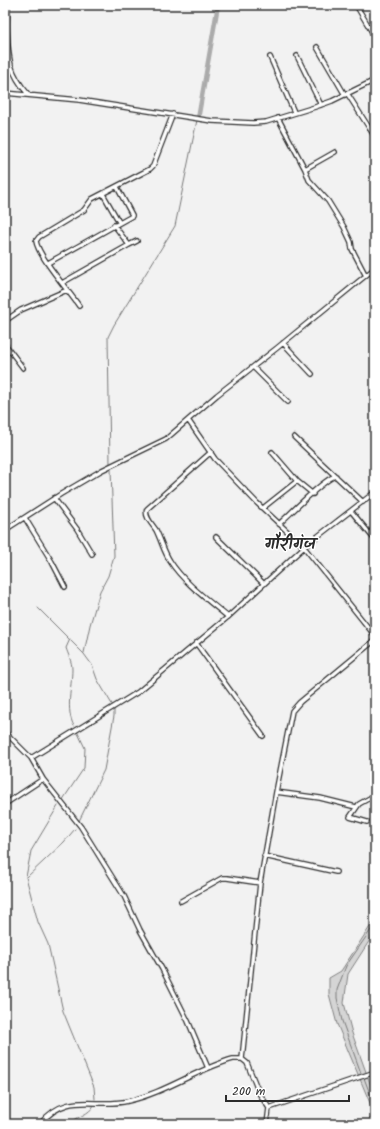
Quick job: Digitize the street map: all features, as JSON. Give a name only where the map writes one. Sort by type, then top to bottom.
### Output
[{"type":"street","points":[[8,5],[7,31],[11,65],[21,86],[28,94]]},
{"type":"street","points":[[356,5],[375,37]]},
{"type":"street","points":[[317,47],[375,137]]},
{"type":"street","points":[[297,56],[321,105]]},
{"type":"street","points":[[270,57],[294,112]]},
{"type":"street","points":[[5,93],[79,100],[253,124],[266,122],[294,112],[321,105],[375,80]]},
{"type":"street","points":[[79,306],[48,263],[36,241],[39,237],[84,210],[92,199],[150,169],[153,166],[172,114]]},
{"type":"street","points":[[278,118],[305,169],[309,180],[328,201],[344,228],[351,242],[352,249],[366,274]]},
{"type":"street","points":[[305,169],[336,152]]},
{"type":"street","points":[[48,263],[132,215],[116,187]]},
{"type":"street","points":[[103,194],[119,222]]},
{"type":"street","points":[[114,225],[129,245]]},
{"type":"street","points":[[62,283],[137,241]]},
{"type":"street","points":[[5,530],[54,498],[102,470],[166,439],[375,268]]},
{"type":"street","points":[[5,321],[21,310],[67,290]]},
{"type":"street","points":[[283,343],[312,374]]},
{"type":"street","points":[[5,344],[22,368]]},
{"type":"street","points":[[253,367],[288,402]]},
{"type":"street","points":[[188,420],[215,459],[304,547],[375,636]]},
{"type":"street","points":[[294,437],[363,502]]},
{"type":"street","points":[[211,452],[147,509],[146,515],[156,530],[169,560],[173,565],[185,579],[228,617]]},
{"type":"street","points":[[272,452],[297,480],[312,494]]},
{"type":"street","points":[[280,524],[312,494],[332,477],[336,476]]},
{"type":"street","points":[[263,508],[297,480]]},
{"type":"street","points":[[31,758],[138,692],[228,617],[304,547],[375,492]]},
{"type":"street","points":[[54,498],[77,528],[92,554]]},
{"type":"street","points":[[351,511],[375,540]]},
{"type":"street","points":[[25,518],[52,562],[65,587]]},
{"type":"street","points":[[216,537],[264,584]]},
{"type":"street","points":[[242,1059],[260,883],[292,711],[300,702],[375,640]]},
{"type":"street","points":[[196,643],[263,736]]},
{"type":"street","points":[[5,732],[31,758],[43,779],[81,827],[124,896],[140,930],[162,969],[188,1021],[208,1068]]},
{"type":"street","points":[[6,802],[43,779]]},
{"type":"street","points":[[276,792],[320,798],[356,807]]},
{"type":"street","points":[[367,822],[350,817],[359,804],[375,795]]},
{"type":"street","points":[[264,856],[336,872]]},
{"type":"street","points":[[182,901],[222,878],[260,883]]},
{"type":"street","points":[[40,1124],[51,1113],[71,1104],[86,1102],[127,1102],[147,1096],[208,1068],[233,1059],[242,1059],[247,1063],[259,1092],[269,1108],[267,1124]]},
{"type":"street","points":[[269,1108],[375,1072]]},
{"type":"shaded area","points":[[375,919],[375,932],[348,974],[344,1003],[352,1033],[375,1097],[375,1115],[337,1024],[329,994],[329,978],[341,971]]},
{"type":"waterway","points":[[198,119],[218,5]]},
{"type":"waterway","points":[[110,464],[108,337],[175,226],[197,120]]},
{"type":"waterway","points":[[84,653],[100,591],[108,576],[114,556],[111,469]]},
{"type":"waterway","points":[[38,608],[84,654],[92,665],[97,679],[113,706]]},
{"type":"waterway","points":[[70,639],[66,648],[72,666],[69,706],[71,720],[74,726]]},
{"type":"waterway","points":[[79,821],[104,770],[114,709]]},
{"type":"waterway","points":[[62,801],[84,768],[85,748],[77,731]]},
{"type":"waterway","points":[[58,806],[31,851],[26,877],[38,922],[48,944],[63,1011],[94,1087],[95,1099]]},
{"type":"waterway","points":[[27,877],[64,842],[75,829]]},
{"type":"waterway","points":[[361,1073],[342,1021],[337,998],[337,990],[346,966],[375,924]]},
{"type":"waterway","points":[[364,1078],[375,1107]]},
{"type":"waterway","points":[[70,1124],[89,1111],[94,1105]]},
{"type":"district","name":"गौरीगंज","points":[[290,544]]}]
